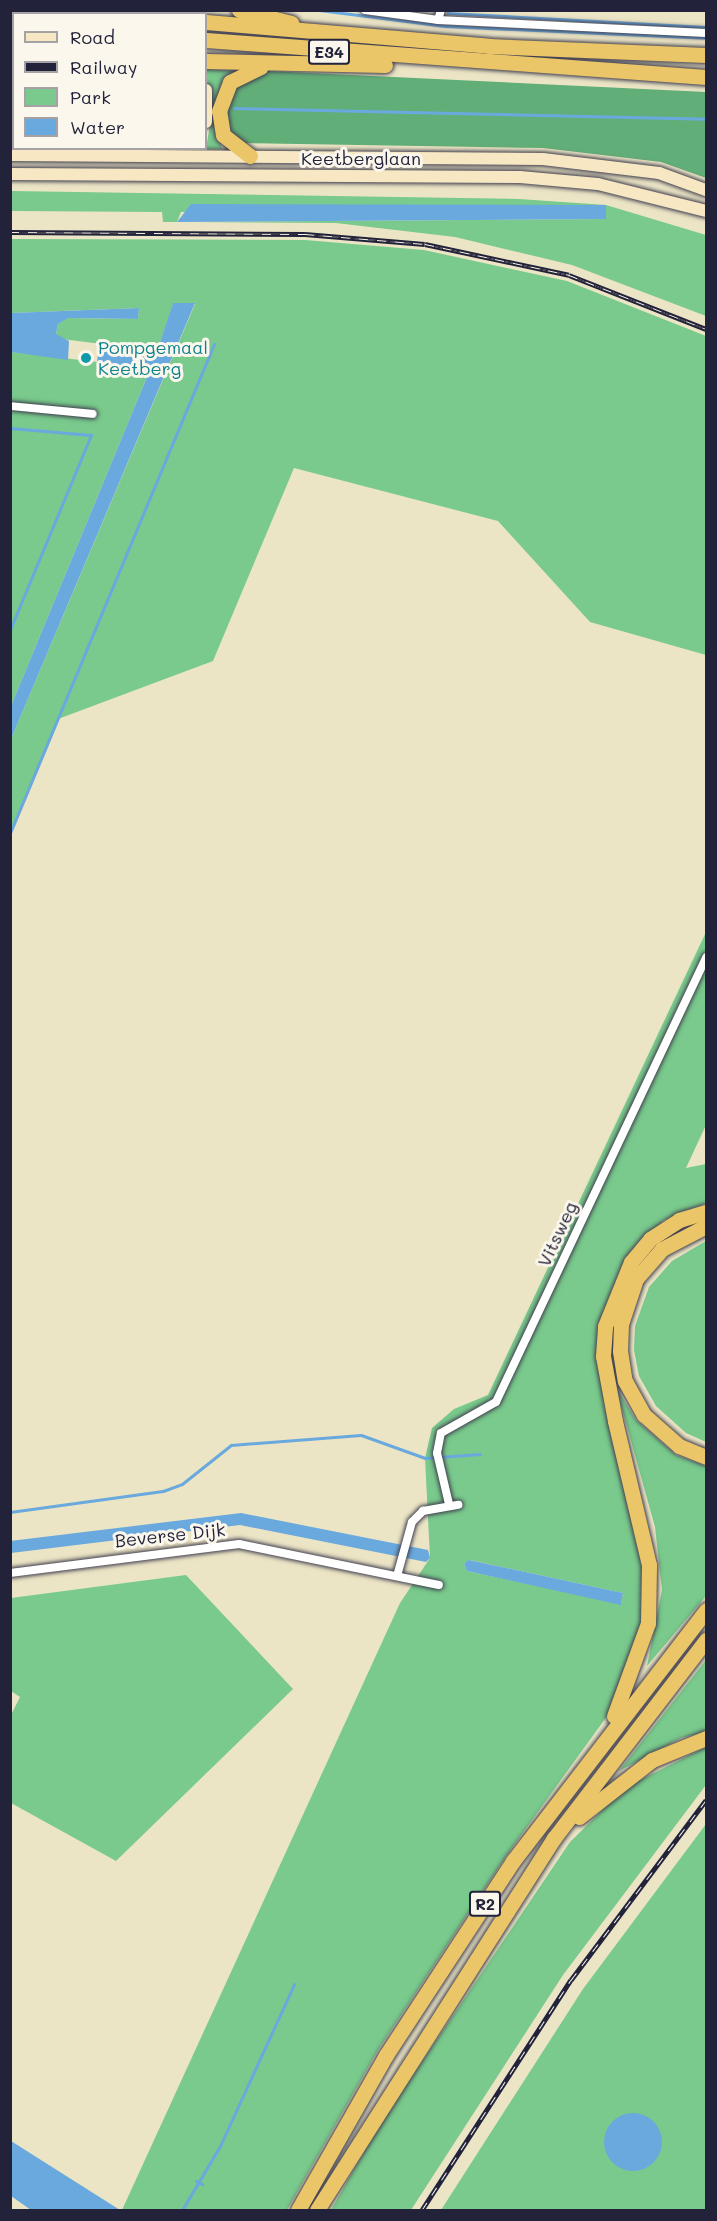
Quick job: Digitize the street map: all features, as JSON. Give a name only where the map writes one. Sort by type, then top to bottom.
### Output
[{"type":"highway","points":[[239,10],[313,33]]},
{"type":"highway","name":"E34","points":[[207,22],[313,33],[706,55]]},
{"type":"highway","name":"E34","points":[[207,40],[453,61],[706,77]]},
{"type":"highway","points":[[207,61],[279,63],[453,61]]},
{"type":"highway","points":[[250,156],[223,135],[221,102],[239,75],[279,63]]},
{"type":"highway","points":[[589,1757],[615,1714],[641,1652],[650,1601],[644,1531],[603,1356],[605,1326],[614,1295],[637,1254],[664,1229],[706,1212]]},
{"type":"highway","points":[[706,1226],[662,1249],[636,1280],[621,1324],[620,1351],[625,1381],[645,1415],[679,1446],[706,1457]]},
{"type":"highway","name":"R2","points":[[298,2211],[386,2055],[589,1757],[706,1610]]},
{"type":"highway","name":"R2","points":[[317,2211],[370,2119],[554,1838],[706,1640]]},
{"type":"highway","points":[[554,1838],[652,1760],[706,1738]]},
{"type":"main road","points":[[167,156],[178,150]]},
{"type":"main road","name":"Keetberglaan","points":[[10,155],[543,159],[658,173],[706,190]]},
{"type":"main road","name":"Keetberglaan","points":[[10,174],[520,177],[598,184],[706,211]]},
{"type":"street","points":[[365,10],[438,20],[706,33]]},
{"type":"street","points":[[438,20],[441,10]]},
{"type":"street","points":[[10,406],[93,414]]},
{"type":"street","name":"Vitsweg","points":[[397,1576],[405,1542],[423,1511],[453,1505],[439,1469],[437,1453],[449,1424],[496,1402],[706,957]]},
{"type":"street","name":"Beverse Dijk","points":[[10,1573],[239,1544],[439,1585]]},
{"type":"green space","points":[[207,69],[237,71],[216,127],[222,149],[207,149],[211,119]]},
{"type":"green space","points":[[10,71],[12,71],[12,142],[10,142]]},
{"type":"green space","points":[[267,71],[706,92],[706,178],[661,162],[543,148],[241,143],[228,133],[224,111],[234,85]]},
{"type":"green space","points":[[11,191],[519,199],[606,205],[706,235],[706,316],[572,265],[455,237],[336,223],[191,222],[606,219],[181,212],[177,222],[163,222],[162,212],[11,211]]},
{"type":"green space","points":[[11,239],[305,240],[424,250],[567,281],[706,336],[706,655],[590,622],[498,521],[294,468],[213,661],[58,719],[11,833],[11,739],[195,304],[173,304],[157,351],[62,339],[56,334],[58,324],[67,318],[138,319],[139,308],[11,313]]},
{"type":"green space","points":[[11,352],[141,367],[147,377],[11,706]]},
{"type":"green space","points":[[706,932],[706,1125],[686,1168],[706,1164],[706,1203],[664,1220],[625,1258],[599,1324],[642,1565],[642,1622],[610,1712],[506,1856],[378,2050],[287,2210],[122,2210],[400,1603],[430,1558],[425,1458],[432,1428],[454,1409],[488,1395]],"holes":[[[470,1560],[623,1593],[621,1604],[467,1571],[464,1564]]]},
{"type":"green space","points":[[706,1241],[706,1442],[686,1433],[656,1406],[639,1376],[634,1350],[635,1326],[649,1287],[672,1261]]},
{"type":"green space","points":[[616,1387],[636,1420],[676,1455],[706,1466],[706,1596],[647,1666],[662,1590],[655,1527]]},
{"type":"green space","points":[[186,1575],[293,1689],[116,1861],[11,1803],[11,1715],[20,1697],[11,1691],[11,1598]]},
{"type":"green space","points":[[706,1660],[706,1732],[681,1738],[619,1771]]},
{"type":"green space","points":[[706,1747],[706,1785],[563,1975],[411,2210],[331,2210],[380,2124],[570,1842],[626,1787]]},
{"type":"green space","points":[[706,1824],[706,2210],[441,2210],[583,1989]]},
{"type":"water","points":[[191,204],[606,205],[606,219],[177,222]]},
{"type":"water","points":[[173,303],[195,303],[11,739],[11,706],[147,377],[140,367],[97,363],[99,344],[157,351]]},
{"type":"water","points":[[139,308],[138,319],[68,318],[58,324],[56,334],[69,341],[68,360],[11,352],[11,313]]},
{"type":"water","points":[[241,1513],[428,1550],[430,1558],[426,1562],[240,1525],[11,1553],[10,1541]]},
{"type":"water","points":[[469,1560],[623,1593],[621,1605],[467,1571],[464,1564]]},
{"type":"water","points":[[633,2113],[644,2115],[654,2121],[660,2131],[662,2142],[660,2153],[654,2163],[644,2169],[633,2171],[622,2169],[612,2163],[606,2153],[604,2142],[606,2131],[612,2121],[622,2115]]},
{"type":"water","points":[[10,2141],[120,2210],[31,2210],[11,2196]]},
{"type":"waterway","points":[[319,10],[445,26],[706,38]]},
{"type":"waterway","points":[[422,10],[431,10]]},
{"type":"waterway","points":[[448,13],[706,27]]},
{"type":"waterway","points":[[234,108],[706,119]]},
{"type":"waterway","points":[[10,833],[214,344]]},
{"type":"waterway","points":[[10,428],[91,435],[10,630]]},
{"type":"waterway","points":[[10,1512],[163,1491],[182,1484],[231,1445],[361,1435],[425,1458],[480,1454]]},
{"type":"waterway","points":[[182,2210],[220,2146],[294,1984]]},
{"type":"waterway","points":[[196,2181],[202,2184]]},
{"type":"railway","points":[[10,232],[305,234],[425,244],[569,275],[706,329]]},
{"type":"railway","points":[[422,2210],[571,1980],[706,1800]]},
{"type":"place","name":"Pompgemaal Keetberg","points":[[86,358]]}]
